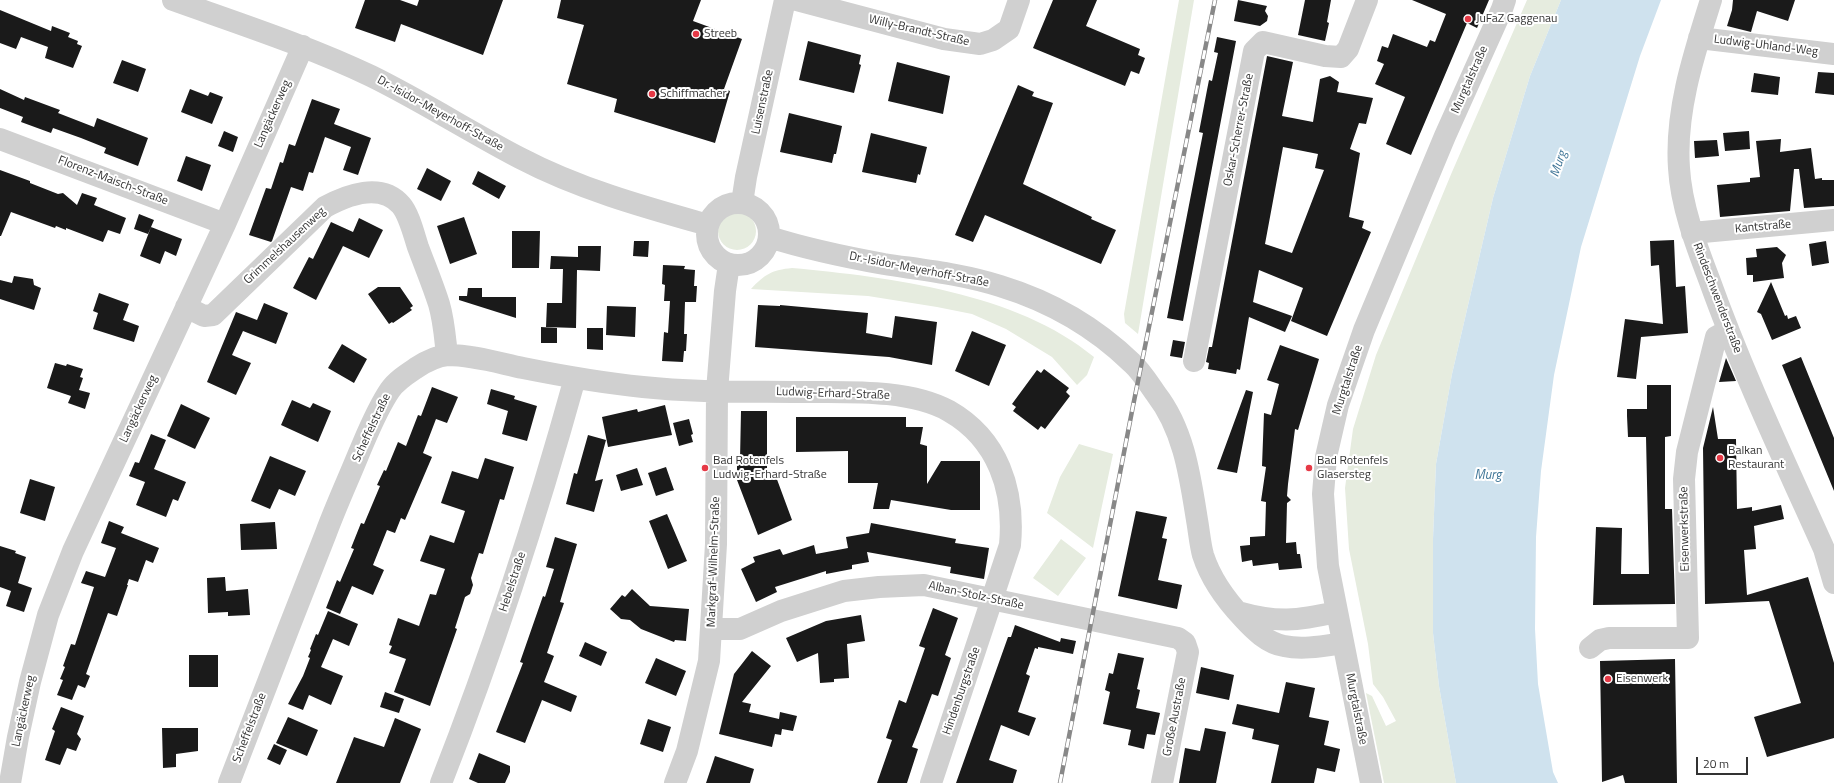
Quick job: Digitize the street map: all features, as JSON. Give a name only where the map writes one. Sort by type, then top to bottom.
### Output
[{"type":"street","name":"Dr.-Isidor-Meyerhoff-Straße","points":[[173,0],[303,46],[372,76],[521,158],[566,179],[630,203],[708,225]]},
{"type":"street","name":"Luisenstraße","points":[[742,203],[746,177],[785,0]]},
{"type":"street","name":"Willy-Brandt-Straße","points":[[797,0],[944,39],[980,44],[993,40],[1009,29],[1019,0]]},
{"type":"street","name":"Oskar-Scherrer-Straße","points":[[1194,361],[1254,51],[1263,42],[1325,56],[1341,57],[1348,49],[1367,0]]},
{"type":"street","name":"Murgtalstraße","points":[[1371,783],[1328,566],[1323,494],[1326,457],[1336,412],[1364,330],[1445,136],[1502,10],[1505,0]]},
{"type":"street","name":"Rindeschwenderstraße","points":[[1711,0],[1699,38],[1681,111],[1678,167],[1680,179],[1692,233],[1727,331],[1829,548],[1834,583]]},
{"type":"street","name":"Ludwig-Uhland-Weg","points":[[1699,38],[1834,54]]},
{"type":"street","name":"Langäckerweg","points":[[10,783],[27,696],[48,615],[73,552],[225,224],[303,46]]},
{"type":"street","name":"Florenz-Maisch-Straße","points":[[0,139],[225,224]]},
{"type":"street","name":"Grimmelshausenweg","points":[[186,307],[204,316],[214,315],[325,207],[344,197],[361,192],[381,193],[401,205],[410,225],[439,305],[445,331],[446,355]]},
{"type":"street","points":[[735,203],[742,203],[749,205],[762,214],[769,229],[769,237],[767,246],[762,254],[747,264],[738,266],[721,261],[710,249],[707,241],[708,225],[716,212],[721,208],[735,203]]},
{"type":"street","name":"Kantstraße","points":[[1692,233],[1834,220]]},
{"type":"street","name":"Dr.-Isidor-Meyerhoff-Straße","points":[[769,237],[807,249],[883,264],[948,273],[999,285],[1045,303],[1065,313],[1096,333],[1133,364],[1158,396],[1172,421],[1188,465],[1203,554],[1213,580],[1225,598],[1252,628],[1267,640],[1282,646],[1306,648],[1343,643]]},
{"type":"street","name":"Markgraf-Wilhelm-Straße","points":[[675,783],[687,750],[709,661],[716,544],[717,391],[724,291],[729,264]]},
{"type":"street","name":"Eisenwerkstraße","points":[[1590,648],[1600,640],[1609,638],[1688,638],[1684,479],[1687,452],[1716,337],[1727,331]]},
{"type":"street","name":"Scheffelstraße","points":[[230,783],[336,508],[369,430],[390,389],[418,366],[446,355],[477,359],[575,378],[646,388],[717,391]]},
{"type":"street","name":"Hebelstraße","points":[[441,783],[463,729],[512,588],[548,477],[575,378]]},
{"type":"street","name":"Ludwig-Erhard-Straße","points":[[717,391],[850,392],[892,395],[928,402],[946,409],[962,419],[981,436],[997,460],[1007,489],[1011,532],[1010,545],[993,600]]},
{"type":"street","name":"Alban-Stolz-Straße","points":[[712,629],[740,629],[781,611],[844,591],[879,587],[924,585],[1178,638],[1185,643],[1188,652]]},
{"type":"street","name":"Hindenburgstraße","points":[[931,783],[993,600]]},
{"type":"street","points":[[1238,612],[1262,619],[1282,621],[1304,619],[1336,612]]},
{"type":"street","name":"Große Austraße","points":[[1162,783],[1188,652]]},
{"type":"shaded area","points":[[1179,0],[1194,0],[1138,334],[1125,323],[1124,314]]},
{"type":"shaded area","points":[[1527,0],[1561,0],[1530,76],[1493,198],[1452,374],[1436,464],[1433,539],[1433,633],[1439,686],[1456,783],[1384,783],[1366,693],[1372,696],[1386,726],[1396,721],[1383,697],[1373,684],[1368,644],[1349,549],[1345,488],[1353,429],[1376,355],[1452,172]]},
{"type":"shaded area","points":[[733,212],[741,212],[751,217],[755,224],[755,238],[751,245],[741,250],[733,250],[723,245],[721,242],[718,235],[718,227],[723,217],[726,215]]},
{"type":"shaded area","points":[[792,268],[910,283],[951,292],[990,303],[1028,317],[1063,335],[1094,357],[1087,375],[1077,385],[1052,357],[1006,329],[972,314],[868,296],[751,289],[765,276],[779,270]]},
{"type":"shaded area","points":[[1079,444],[1113,454],[1093,548],[1047,513],[1060,477]]},
{"type":"shaded area","points":[[1061,539],[1086,558],[1058,596],[1033,578]]},
{"type":"water","name":"Murg","points":[[1561,0],[1661,0],[1640,56],[1581,247],[1554,375],[1541,471],[1536,537],[1535,629],[1538,684],[1553,772],[1558,783],[1456,783],[1439,686],[1433,633],[1433,539],[1436,464],[1452,374],[1493,198],[1530,76]]},
{"type":"building","points":[[365,0],[400,0],[417,6],[419,0],[503,0],[483,55],[401,24],[395,42],[355,28]]},
{"type":"building","points":[[561,0],[701,0],[693,21],[742,39],[724,89],[730,91],[715,143],[614,112],[617,99],[567,84],[584,25],[557,18]]},
{"type":"building","points":[[1053,0],[1097,0],[1086,26],[1140,49],[1138,55],[1145,58],[1139,74],[1131,71],[1125,86],[1033,48]]},
{"type":"building","points":[[1238,0],[1267,6],[1265,11],[1268,16],[1267,21],[1260,26],[1234,21]]},
{"type":"building","points":[[1305,0],[1331,0],[1327,22],[1329,23],[1325,41],[1298,35]]},
{"type":"building","points":[[1412,0],[1489,0],[1477,28],[1467,23],[1411,155],[1386,144],[1405,97],[1375,84],[1384,64],[1377,61],[1382,46],[1388,48],[1393,34],[1427,47],[1430,40],[1435,42],[1446,14]]},
{"type":"building","points":[[1733,0],[1795,0],[1788,21],[1757,11],[1751,32],[1727,26],[1732,10]]},
{"type":"building","points":[[0,10],[51,31],[52,26],[70,33],[68,37],[78,41],[77,44],[82,46],[73,68],[45,58],[48,47],[21,37],[16,49],[0,43]]},
{"type":"building","points":[[1217,37],[1236,41],[1183,321],[1167,318],[1203,133],[1199,132],[1207,90],[1209,80],[1212,81],[1218,53],[1214,52]]},
{"type":"building","points":[[808,41],[861,55],[859,64],[861,65],[854,93],[799,80]]},
{"type":"building","points":[[1267,56],[1293,62],[1282,116],[1313,122],[1320,79],[1330,76],[1339,82],[1337,92],[1373,98],[1366,124],[1359,123],[1350,149],[1360,153],[1349,217],[1364,221],[1362,228],[1371,232],[1327,336],[1291,321],[1303,288],[1259,270],[1253,302],[1292,316],[1285,332],[1249,317],[1240,370],[1237,369],[1236,374],[1208,369],[1209,363],[1206,362],[1209,347],[1212,347]],"holes":[[[1283,147],[1318,154],[1315,168],[1324,170],[1292,253],[1265,244]]]},
{"type":"building","points":[[122,60],[146,69],[138,92],[113,83]]},
{"type":"building","points":[[897,62],[950,76],[943,114],[888,101]]},
{"type":"building","points":[[1818,72],[1834,73],[1834,95],[1815,93]]},
{"type":"building","points":[[1754,73],[1780,77],[1778,95],[1751,92]]},
{"type":"building","points":[[1018,85],[1034,92],[1032,96],[1053,103],[1023,184],[1092,217],[1091,219],[1116,230],[1101,264],[985,215],[973,242],[955,235]]},
{"type":"building","points":[[0,89],[24,100],[25,97],[60,110],[58,113],[94,127],[97,118],[148,138],[138,166],[104,153],[106,148],[81,138],[53,128],[51,133],[21,122],[23,117],[0,108]]},
{"type":"building","points":[[190,89],[208,96],[210,92],[223,97],[212,124],[181,112]]},
{"type":"building","points":[[312,99],[340,109],[334,124],[371,138],[358,175],[343,170],[351,147],[325,137],[313,173],[309,172],[303,191],[291,187],[272,241],[271,242],[249,235],[266,188],[271,189],[280,162],[283,163],[289,144],[295,146]]},
{"type":"building","points":[[789,113],[842,126],[836,154],[834,154],[832,163],[780,152]]},
{"type":"building","points":[[224,131],[238,137],[233,152],[218,146]]},
{"type":"building","points":[[1749,131],[1750,149],[1725,151],[1723,133]]},
{"type":"building","points":[[871,133],[927,147],[920,175],[918,174],[916,183],[862,172]]},
{"type":"building","points":[[1781,139],[1780,152],[1811,148],[1815,179],[1822,178],[1822,180],[1834,180],[1834,206],[1804,208],[1799,169],[1794,169],[1790,211],[1720,217],[1717,185],[1750,182],[1750,178],[1760,177],[1756,141]]},
{"type":"building","points":[[1717,140],[1719,156],[1695,158],[1694,141]]},
{"type":"building","points":[[186,156],[211,165],[202,191],[177,181]]},
{"type":"building","points":[[427,168],[451,181],[441,201],[417,189]]},
{"type":"building","points":[[0,170],[30,181],[30,183],[58,194],[63,193],[77,205],[82,193],[97,198],[94,205],[126,218],[120,234],[108,230],[103,242],[66,228],[66,230],[56,226],[55,228],[11,212],[0,236]]},
{"type":"building","points":[[478,171],[506,186],[499,199],[472,184]]},
{"type":"building","points":[[139,214],[154,220],[148,234],[134,229]]},
{"type":"building","points":[[464,217],[477,254],[450,264],[437,226]]},
{"type":"building","points":[[359,218],[383,230],[369,258],[343,246],[316,300],[293,288],[309,257],[313,259],[331,222],[353,232]]},
{"type":"building","points":[[151,227],[182,239],[176,256],[165,251],[160,264],[140,256]]},
{"type":"building","points":[[512,231],[540,231],[539,268],[512,268]]},
{"type":"building","points":[[1674,240],[1676,287],[1685,286],[1688,333],[1641,337],[1636,379],[1617,377],[1625,319],[1663,324],[1659,265],[1651,266],[1650,241]]},
{"type":"building","points":[[634,241],[649,241],[648,257],[633,256]]},
{"type":"building","points":[[1826,241],[1829,263],[1812,266],[1809,244]]},
{"type":"building","points":[[578,246],[601,246],[600,271],[577,270],[576,328],[546,327],[547,303],[562,303],[563,269],[550,269],[551,256],[578,257]]},
{"type":"building","points":[[1777,247],[1786,255],[1782,263],[1784,278],[1753,282],[1753,275],[1747,275],[1746,258],[1757,257],[1756,249]]},
{"type":"building","points":[[663,265],[685,266],[684,269],[695,270],[694,286],[697,286],[696,302],[685,302],[684,334],[687,334],[686,351],[684,351],[683,362],[662,361],[664,332],[668,333],[670,301],[664,301],[665,285],[662,284]]},
{"type":"building","points":[[14,276],[33,279],[34,285],[41,288],[34,310],[0,299],[0,280],[12,283]]},
{"type":"building","points":[[1771,282],[1785,316],[1787,315],[1788,319],[1796,316],[1801,328],[1772,340],[1761,314],[1757,312]]},
{"type":"building","points":[[378,287],[400,287],[413,306],[410,308],[412,310],[393,323],[392,322],[389,324],[368,294]]},
{"type":"building","points":[[468,288],[482,288],[482,297],[516,297],[516,318],[459,300],[459,296],[467,296]]},
{"type":"building","points":[[99,293],[129,304],[123,320],[139,326],[134,342],[93,329],[98,313],[93,311]]},
{"type":"building","points":[[264,303],[288,313],[276,344],[243,331],[232,355],[251,363],[236,395],[207,382],[236,312],[257,320]]},
{"type":"building","points":[[758,305],[780,305],[868,313],[866,333],[892,338],[895,316],[937,322],[932,365],[889,357],[755,347]]},
{"type":"building","points":[[607,306],[636,307],[635,337],[606,335]]},
{"type":"building","points":[[541,327],[557,328],[557,343],[541,343]]},
{"type":"building","points":[[587,328],[603,328],[603,350],[587,349]]},
{"type":"building","points":[[972,331],[1006,345],[989,386],[955,371]]},
{"type":"building","points":[[1173,340],[1185,342],[1182,358],[1170,356]]},
{"type":"building","points":[[342,344],[367,359],[354,383],[328,368]]},
{"type":"building","points":[[1280,345],[1319,359],[1298,430],[1295,429],[1287,496],[1291,500],[1287,503],[1286,543],[1296,542],[1297,554],[1300,554],[1302,568],[1279,570],[1278,563],[1253,566],[1252,560],[1242,562],[1240,546],[1250,545],[1250,537],[1265,536],[1266,502],[1261,501],[1266,467],[1262,466],[1264,413],[1271,415],[1279,384],[1267,380]]},
{"type":"building","points":[[1801,357],[1834,438],[1834,491],[1782,365]]},
{"type":"building","points":[[1726,358],[1736,381],[1719,382]]},
{"type":"building","points":[[55,363],[66,366],[67,364],[83,369],[80,377],[83,378],[79,390],[90,393],[85,409],[68,403],[71,396],[47,388]]},
{"type":"building","points":[[1044,369],[1069,388],[1066,392],[1070,396],[1045,429],[1041,426],[1038,430],[1013,411],[1016,407],[1012,404],[1037,370],[1041,373]]},
{"type":"building","points":[[1647,385],[1671,385],[1671,436],[1665,437],[1665,509],[1672,509],[1675,604],[1593,605],[1596,527],[1622,528],[1621,574],[1649,574],[1646,437],[1628,437],[1627,416],[1627,409],[1647,409]]},
{"type":"building","points":[[432,387],[458,397],[447,423],[436,419],[423,453],[432,457],[405,520],[401,518],[395,533],[387,530],[373,565],[384,570],[373,595],[352,586],[340,614],[326,608],[337,580],[340,582],[354,549],[351,548],[361,523],[364,524],[380,486],[377,485],[384,470],[386,471],[398,442],[406,446],[418,415],[421,416]]},
{"type":"building","points":[[491,389],[515,396],[514,399],[537,406],[527,441],[502,434],[508,411],[487,404]]},
{"type":"building","points":[[1246,390],[1253,392],[1237,473],[1217,469]]},
{"type":"building","points":[[292,400],[310,408],[313,403],[331,411],[318,442],[281,425]]},
{"type":"building","points":[[181,404],[210,418],[195,449],[167,436]]},
{"type":"building","points":[[665,405],[672,435],[608,447],[602,417],[637,409],[638,412]]},
{"type":"building","points":[[1713,407],[1718,439],[1736,439],[1737,509],[1752,507],[1752,511],[1781,505],[1784,519],[1754,526],[1756,549],[1744,550],[1747,595],[1808,577],[1834,663],[1834,738],[1767,757],[1754,717],[1801,703],[1769,601],[1705,604],[1703,448]]},
{"type":"building","points":[[741,411],[767,411],[767,477],[775,474],[792,520],[758,535],[737,480],[737,460],[740,460]]},
{"type":"building","points":[[796,417],[906,417],[906,427],[923,427],[920,444],[927,446],[927,484],[941,461],[980,461],[980,510],[951,510],[891,500],[889,509],[873,509],[878,483],[848,483],[848,451],[796,452]]},
{"type":"building","points":[[689,419],[693,434],[691,435],[693,442],[679,446],[673,423]]},
{"type":"building","points":[[151,434],[166,440],[154,469],[186,482],[178,501],[173,499],[166,517],[136,505],[145,482],[129,476],[135,462],[139,463]]},
{"type":"building","points":[[588,435],[606,440],[595,481],[603,479],[594,512],[566,504],[574,473],[577,474]]},
{"type":"building","points":[[270,456],[306,471],[295,496],[279,489],[270,509],[251,501]]},
{"type":"building","points":[[485,458],[514,467],[504,500],[500,499],[483,554],[479,553],[471,578],[473,585],[470,594],[465,597],[455,628],[457,629],[430,706],[394,692],[406,659],[389,653],[392,646],[389,645],[398,618],[419,626],[430,594],[436,595],[445,569],[420,561],[430,535],[454,543],[465,511],[441,503],[452,471],[478,479]]},
{"type":"building","points":[[666,467],[674,490],[656,496],[648,473]]},
{"type":"building","points":[[637,468],[643,485],[621,491],[616,475]]},
{"type":"building","points":[[30,479],[55,487],[45,521],[20,513]]},
{"type":"building","points":[[1136,511],[1167,517],[1162,538],[1167,539],[1158,580],[1182,585],[1177,609],[1118,596]]},
{"type":"building","points":[[667,514],[687,561],[668,569],[649,521]]},
{"type":"building","points":[[109,521],[124,527],[121,533],[159,548],[153,563],[146,560],[138,582],[129,579],[117,616],[108,613],[86,674],[90,676],[85,688],[78,685],[72,700],[57,695],[63,680],[60,679],[71,644],[75,645],[94,587],[81,583],[86,571],[105,577],[116,548],[101,543]]},
{"type":"building","points":[[275,522],[277,549],[241,550],[240,524]]},
{"type":"building","points":[[871,523],[956,539],[955,543],[989,548],[984,579],[950,573],[951,567],[867,552],[869,562],[852,565],[852,569],[826,574],[826,571],[775,587],[777,592],[756,602],[741,569],[755,562],[753,557],[780,549],[783,555],[814,545],[816,554],[848,548],[846,537],[869,533]]},
{"type":"building","points":[[555,537],[577,544],[560,602],[564,603],[547,653],[554,656],[544,682],[577,696],[571,712],[542,700],[525,743],[496,732],[523,663],[520,662],[554,569],[546,567]]},
{"type":"building","points":[[0,546],[16,551],[15,553],[26,557],[18,583],[32,588],[24,612],[6,606],[11,591],[0,587]]},
{"type":"building","points":[[225,577],[226,591],[248,589],[250,615],[228,616],[228,612],[208,613],[207,578]]},
{"type":"building","points":[[632,589],[650,606],[689,609],[686,641],[675,640],[674,642],[641,629],[630,620],[621,619],[610,609],[622,595],[625,597]]},
{"type":"building","points":[[933,608],[958,618],[945,655],[951,658],[938,696],[932,694],[912,747],[918,749],[907,783],[877,783],[892,740],[886,738],[899,700],[906,703],[925,648],[919,646]]},
{"type":"building","points":[[328,611],[358,624],[349,646],[333,639],[321,667],[343,676],[331,705],[309,695],[303,710],[288,704],[303,676],[310,658],[308,657],[311,650],[310,649],[316,634],[318,635]]},
{"type":"building","points":[[861,615],[865,641],[847,644],[849,678],[834,679],[834,682],[820,683],[818,653],[797,662],[786,638],[826,621]]},
{"type":"building","points":[[1015,625],[1060,642],[1061,638],[1076,641],[1073,654],[1038,647],[1038,649],[1035,648],[1026,674],[1030,676],[1018,712],[1036,718],[1029,736],[1001,725],[989,760],[1017,770],[1013,783],[956,783],[1008,637],[1011,637]]},
{"type":"building","points":[[585,642],[607,652],[601,666],[579,656]]},
{"type":"building","points":[[752,651],[771,666],[742,702],[751,704],[749,712],[779,719],[780,712],[797,716],[793,731],[782,729],[781,735],[775,734],[772,747],[719,734],[734,674]]},
{"type":"building","points":[[1118,653],[1144,658],[1137,689],[1140,690],[1136,708],[1160,713],[1155,735],[1147,734],[1144,749],[1128,745],[1131,730],[1103,724],[1110,692],[1105,690],[1109,673],[1113,674]]},
{"type":"building","points":[[189,655],[218,655],[218,687],[189,687]]},
{"type":"building","points":[[656,658],[686,671],[676,696],[645,683]]},
{"type":"building","points":[[1675,659],[1677,783],[1625,783],[1623,775],[1602,782],[1600,661]]},
{"type":"building","points":[[1201,667],[1234,675],[1229,700],[1196,693]]},
{"type":"building","points":[[1286,682],[1315,688],[1309,717],[1329,721],[1324,745],[1340,749],[1335,772],[1317,768],[1314,783],[1271,783],[1279,745],[1252,739],[1254,729],[1232,724],[1237,704],[1279,713]]},
{"type":"building","points":[[385,692],[404,699],[399,713],[380,707]]},
{"type":"building","points":[[61,707],[84,716],[77,734],[81,739],[76,751],[67,748],[60,765],[45,760],[55,731],[52,729]]},
{"type":"building","points":[[288,717],[318,730],[307,756],[276,743]]},
{"type":"building","points":[[395,718],[421,729],[400,783],[336,783],[354,737],[384,747]]},
{"type":"building","points":[[648,719],[671,727],[663,752],[640,744]]},
{"type":"building","points":[[162,728],[198,728],[198,751],[176,754],[176,767],[163,768]]},
{"type":"building","points":[[1205,728],[1226,732],[1216,783],[1179,783],[1185,748],[1200,751]]},
{"type":"building","points":[[274,744],[287,750],[280,765],[267,759]]},
{"type":"building","points":[[479,753],[510,766],[510,772],[505,783],[478,783],[469,779]]},
{"type":"building","points":[[715,756],[754,769],[750,783],[706,783]]},
{"type":"railway","points":[[1060,783],[1133,406],[1215,0]]},
{"type":"place","name":"JuFaZ Gaggenau","points":[[1468,19]]},
{"type":"place","name":"Streeb","points":[[696,34]]},
{"type":"place","name":"Schiffmacher","points":[[652,94]]},
{"type":"place","name":"Balkan Restaurant","points":[[1720,458]]},
{"type":"place","name":"Bad Rotenfels Ludwig-Erhard-Straße","points":[[705,468]]},
{"type":"place","name":"Bad Rotenfels Glasersteg","points":[[1309,468]]},
{"type":"place","name":"Eisenwerk","points":[[1608,679]]}]
